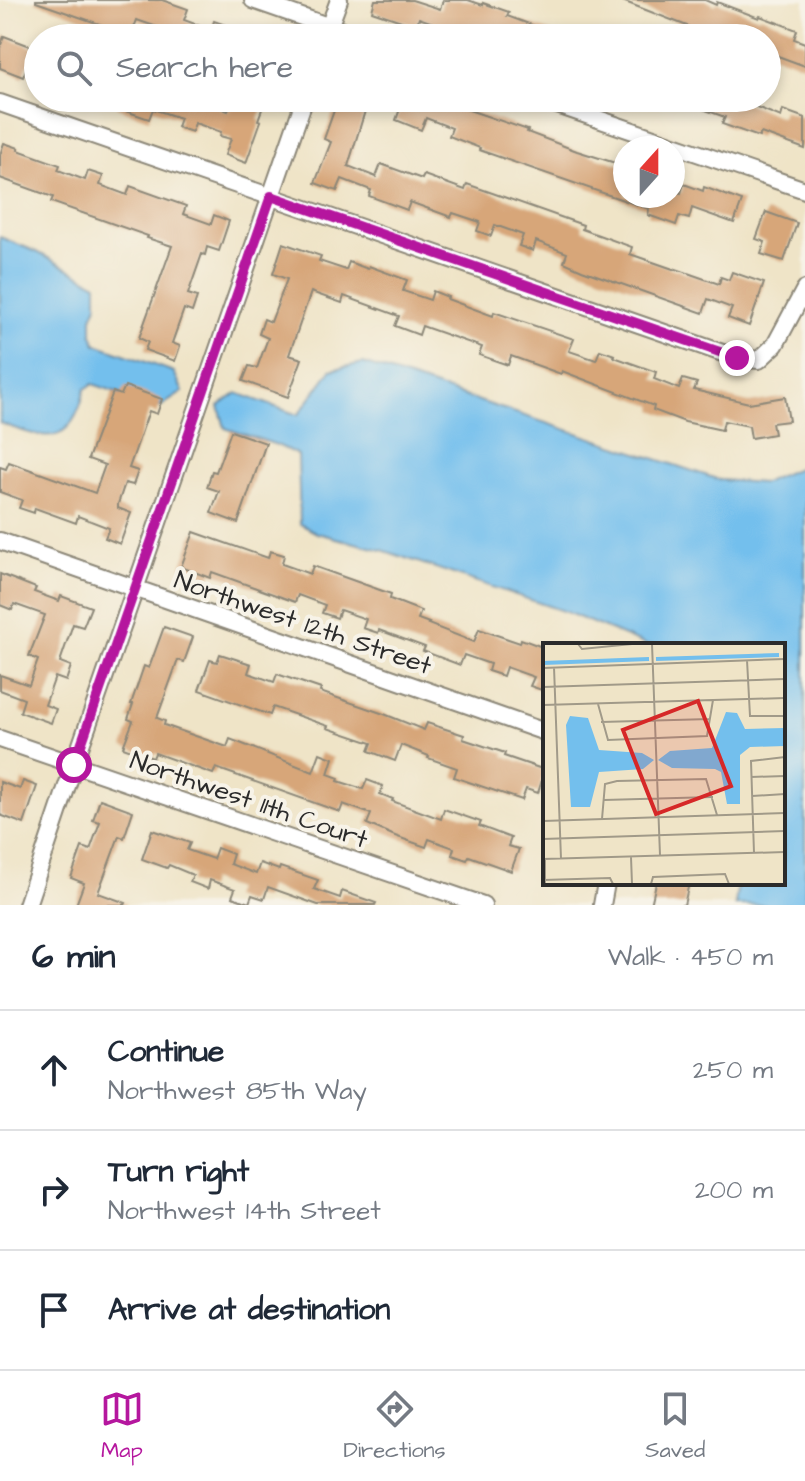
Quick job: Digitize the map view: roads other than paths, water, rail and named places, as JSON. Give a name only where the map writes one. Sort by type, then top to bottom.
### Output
[{"type":"street","points":[[253,0],[308,24]]},
{"type":"street","points":[[330,24],[339,0]]},
{"type":"street","points":[[0,103],[24,111]]},
{"type":"street","points":[[26,112],[737,358],[759,360],[775,345],[805,289]]},
{"type":"street","points":[[27,905],[300,112]]},
{"type":"street","points":[[578,112],[805,190]]},
{"type":"street","name":"Northwest 12th Street","points":[[0,541],[543,731]]},
{"type":"street","name":"Northwest 11th Court","points":[[0,739],[483,905]]},
{"type":"street","points":[[602,905],[606,885]]},
{"type":"water","points":[[0,237],[37,252],[97,284],[97,305],[92,317],[92,334],[96,344],[174,372],[183,392],[160,407],[93,384],[85,389],[73,421],[65,430],[44,435],[0,423]]},
{"type":"water","points":[[363,363],[720,480],[763,483],[805,465],[805,905],[735,905],[738,885],[785,885],[785,643],[641,643],[566,612],[382,550],[317,533],[300,524],[298,455],[225,428],[219,406],[237,393],[298,415],[331,370]]}]
